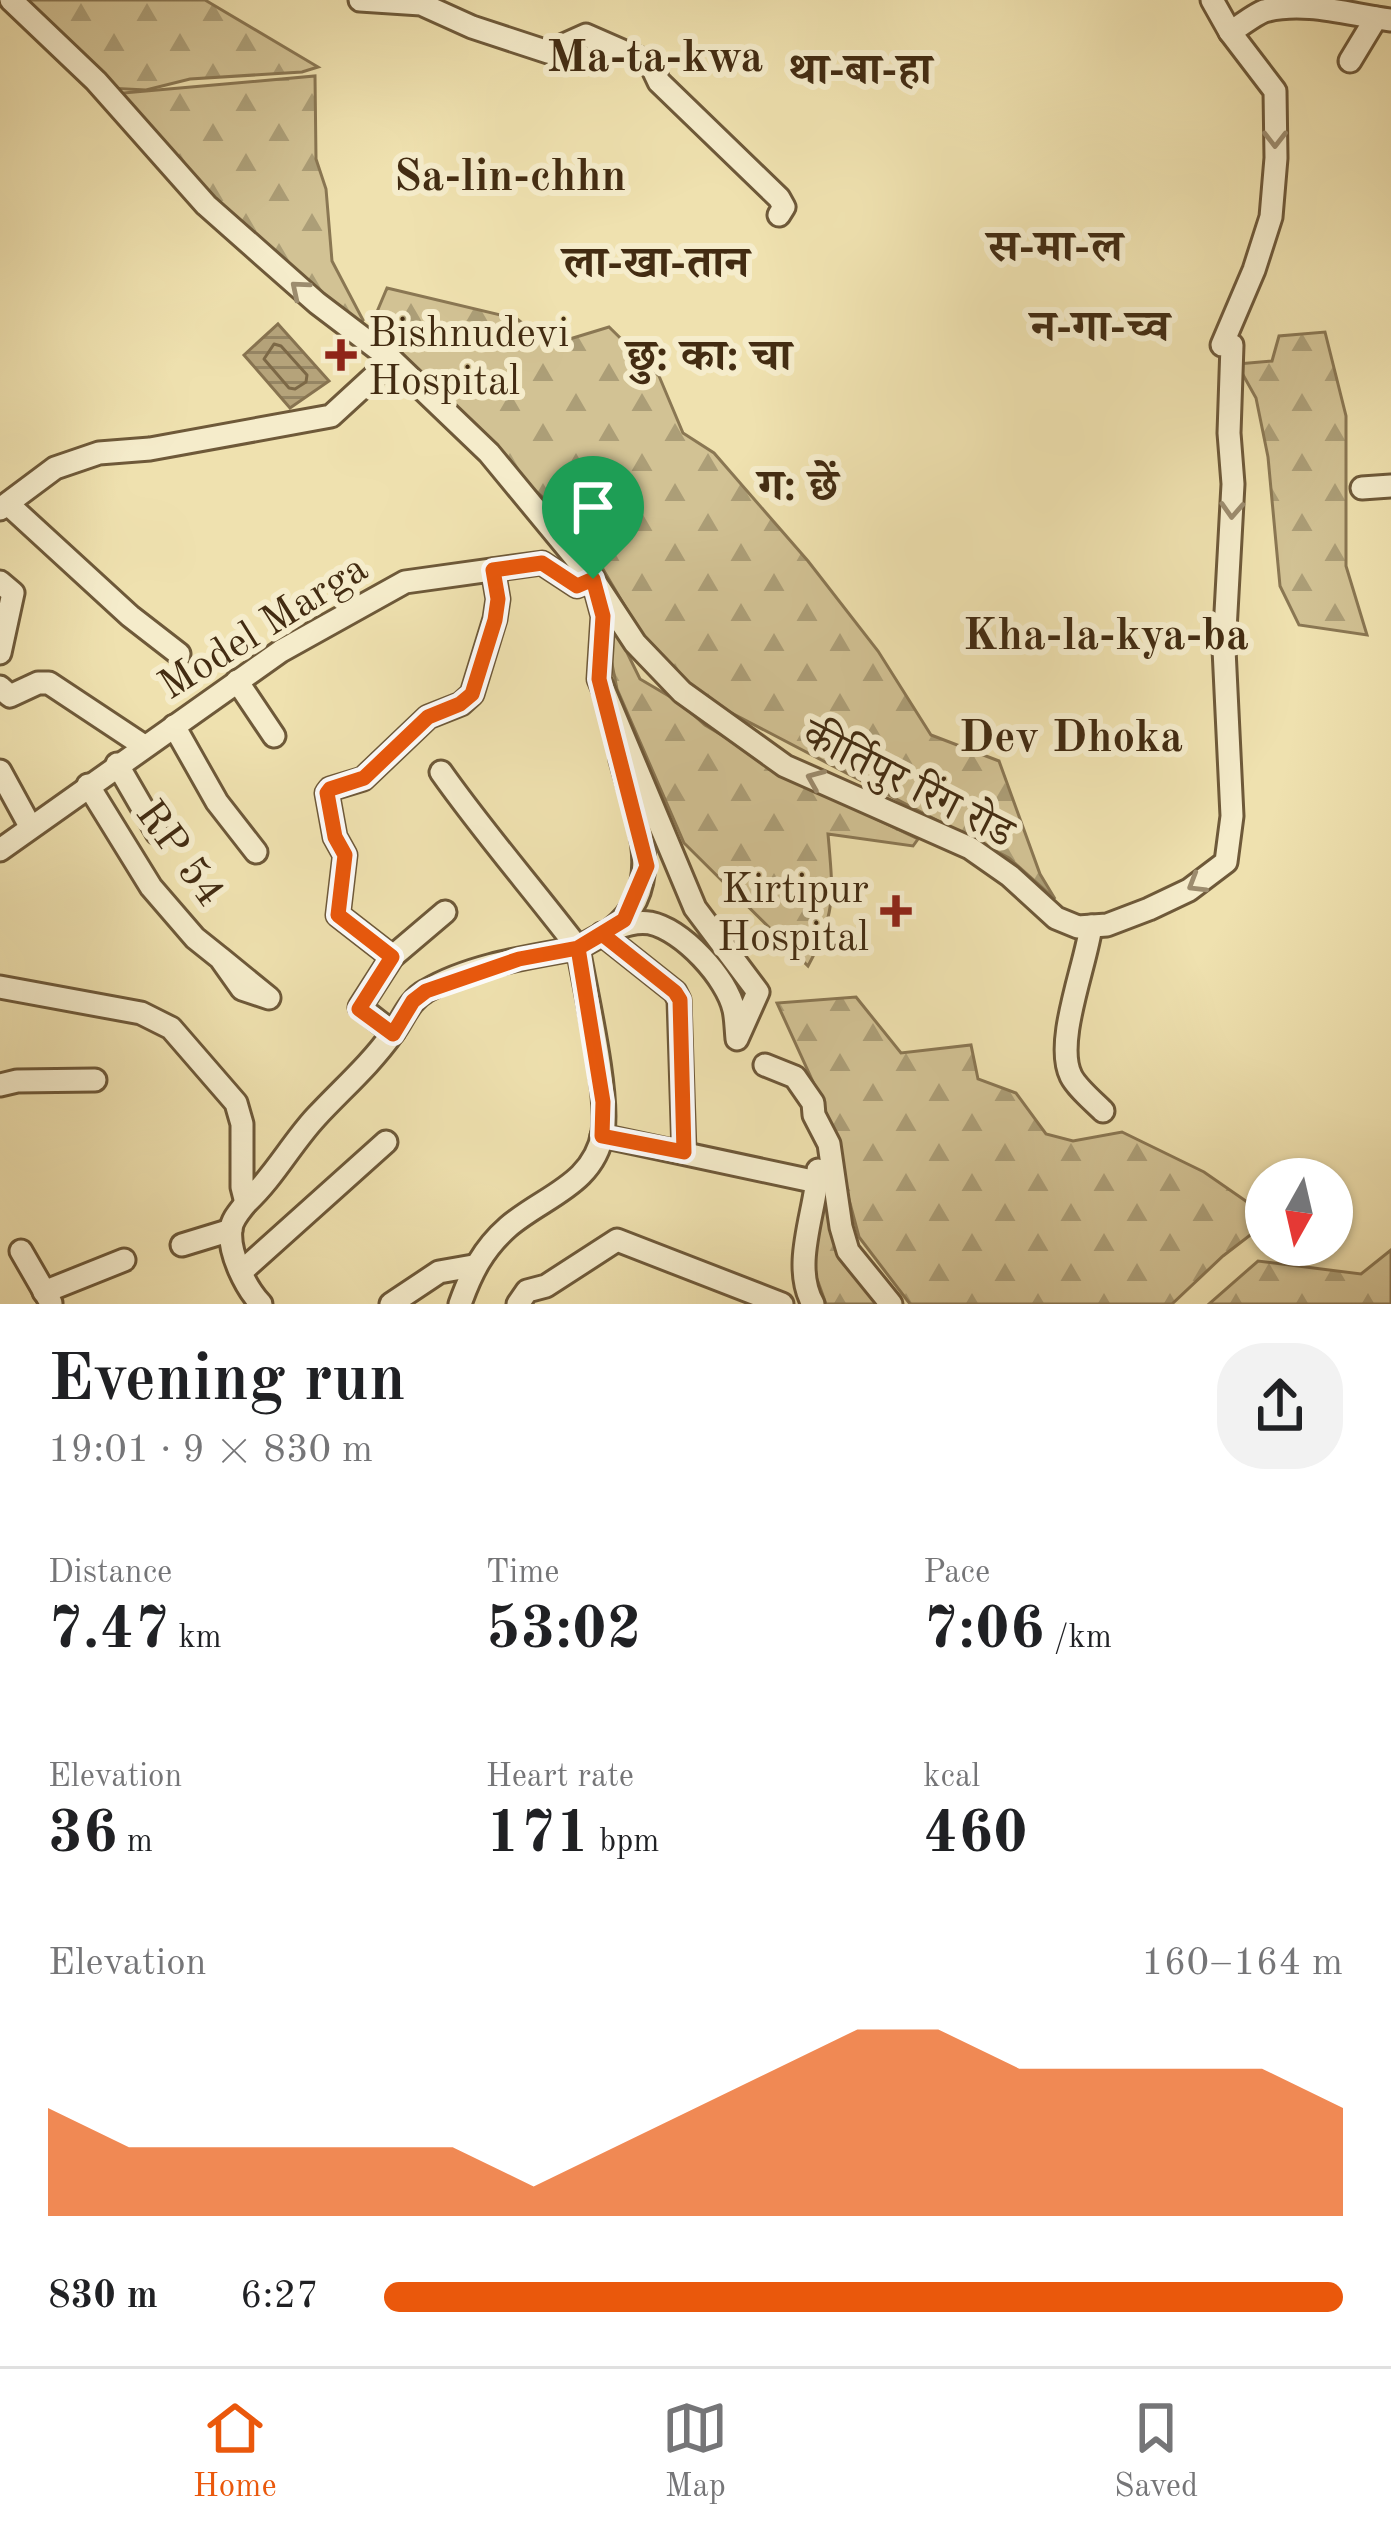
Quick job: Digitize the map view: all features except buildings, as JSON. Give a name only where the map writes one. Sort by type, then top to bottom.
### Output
[{"type":"street","name":"कीर्तिपुर रिंग रोड","points":[[10,0],[96,81],[223,221],[317,304],[392,360],[489,453],[593,579],[635,643],[682,692],[785,766],[970,848],[1056,918],[1078,927],[1091,926]]},
{"type":"street","points":[[360,0],[421,4],[548,52],[586,35],[650,63],[659,82],[779,198],[784,207],[779,215]]},
{"type":"street","points":[[1103,1111],[1071,1076],[1064,1043],[1091,926],[1149,910],[1189,890],[1226,862],[1232,816],[1224,649],[1233,484],[1229,433],[1232,345],[1222,345],[1254,270],[1270,217],[1276,158],[1275,91],[1212,0]]},
{"type":"street","points":[[1230,32],[1277,5],[1334,8],[1384,19],[1350,61]]},
{"type":"street","points":[[178,654],[4,507],[55,468],[99,453],[150,449],[331,416],[392,360]]},
{"type":"street","points":[[1362,488],[1391,486]]},
{"type":"street","name":"Model Marga","points":[[0,850],[280,651],[405,582],[542,563],[577,586],[593,579]]},
{"type":"street","points":[[392,957],[338,915],[345,855],[335,837],[327,793],[364,778],[428,717],[472,694],[495,620],[498,599],[493,570]]},
{"type":"street","points":[[182,1245],[231,1229],[246,1203],[269,1181],[314,1120],[351,1084],[393,1034],[413,1001],[426,991],[519,959],[578,948],[624,920],[647,866],[599,679],[603,616],[593,579]]},
{"type":"street","points":[[0,582],[13,592],[0,652]]},
{"type":"street","points":[[599,679],[695,908],[758,992],[737,1039],[726,989],[692,945],[649,923],[607,932]]},
{"type":"street","points":[[237,681],[274,736]]},
{"type":"street","points":[[0,687],[10,696],[49,683],[144,746]]},
{"type":"street","points":[[174,726],[217,802],[256,851]]},
{"type":"street","points":[[117,764],[157,833]]},
{"type":"street","points":[[0,771],[30,826]]},
{"type":"street","points":[[441,772],[479,827],[578,948],[603,1102],[602,1136],[586,1172],[509,1226],[473,1266],[460,1304]]},
{"type":"street","name":"RP 54","points":[[88,785],[151,887],[195,938],[220,958]]},
{"type":"street","points":[[393,1034],[359,1009],[392,957],[445,912]]},
{"type":"street","points":[[607,932],[680,1000],[684,1152]]},
{"type":"street","points":[[0,987],[141,1013],[171,1028],[236,1103],[242,1124],[246,1203]]},
{"type":"street","points":[[765,1065],[795,1077],[813,1103],[818,1182],[805,1263],[813,1304]]},
{"type":"street","points":[[0,1085],[94,1080]]},
{"type":"street","points":[[814,1115],[829,1144],[848,1251],[891,1304]]},
{"type":"street","points":[[602,1136],[818,1182]]},
{"type":"street","points":[[241,1272],[386,1142]]},
{"type":"street","points":[[231,1229],[241,1272],[261,1304]]},
{"type":"street","points":[[518,1304],[527,1291],[546,1286],[617,1240],[782,1304]]},
{"type":"street","points":[[21,1251],[48,1298],[124,1260]]},
{"type":"street","points":[[391,1304],[439,1272],[473,1266]]},
{"type":"green space","points":[[0,0],[205,0],[318,67],[190,79],[146,90],[95,92]]},
{"type":"green space","points":[[315,76],[316,159],[326,189],[332,261],[363,320],[353,333],[311,305],[112,94]]},
{"type":"green space","points":[[387,288],[517,319],[550,345],[609,327],[659,376],[683,433],[714,453],[808,561],[878,651],[931,735],[999,761],[1040,874],[1055,899],[1009,858],[722,708],[688,684],[649,647],[578,527],[363,345]]},
{"type":"green space","points":[[1325,332],[1346,416],[1346,566],[1367,635],[1299,625],[1280,586],[1268,457],[1256,398],[1237,364],[1272,361],[1279,336]]},
{"type":"green space","points":[[612,622],[640,679],[805,785],[918,839],[913,846],[828,834],[831,902],[808,966],[684,843],[617,689],[610,654]]},
{"type":"green space","points":[[856,997],[901,1053],[971,1045],[978,1079],[1016,1093],[1046,1134],[1073,1141],[1122,1132],[1204,1172],[1245,1200],[1245,1239],[1172,1304],[910,1304],[859,1237],[824,1106],[777,1003]]},
{"type":"green space","points":[[827,1176],[853,1256],[885,1304],[826,1304],[813,1268]]},
{"type":"green space","points":[[1391,1250],[1391,1304],[1209,1304],[1252,1266],[1361,1274]]},
{"type":"water","points":[[278,324],[329,381],[290,408],[244,355]]},
{"type":"place","name":"Bishnudevi Hospital","points":[[341,355]]},
{"type":"place","name":"Kirtipur Hospital","points":[[896,911]]},
{"type":"district","name":"Ma-ta-kwa","points":[[655,55]]},
{"type":"district","name":"था-बा-हा","points":[[860,68]]},
{"type":"district","name":"Sa-lin-chhn","points":[[510,174]]},
{"type":"district","name":"स-मा-ल","points":[[1055,245]]},
{"type":"district","name":"ला-खा-तान","points":[[656,261]]},
{"type":"district","name":"न-गा-च्व","points":[[1100,325]]},
{"type":"district","name":"छु: का: चा","points":[[709,354]]},
{"type":"district","name":"ग: छें","points":[[798,484]]},
{"type":"district","name":"Kha-la-kya-ba","points":[[1106,633]]},
{"type":"district","name":"Dev Dhoka","points":[[1071,735]]},
{"type":"route","points":[[593,579],[577,586],[542,563],[493,570],[498,599],[495,620],[472,694],[428,717],[364,778],[327,793],[335,837],[345,855],[338,915],[392,957],[359,1009],[393,1034],[413,1001],[426,991],[519,959],[578,948],[602,934],[680,1000],[684,1152],[602,1136],[603,1102],[578,948],[624,920],[647,866],[599,679],[603,616],[593,579]]}]
